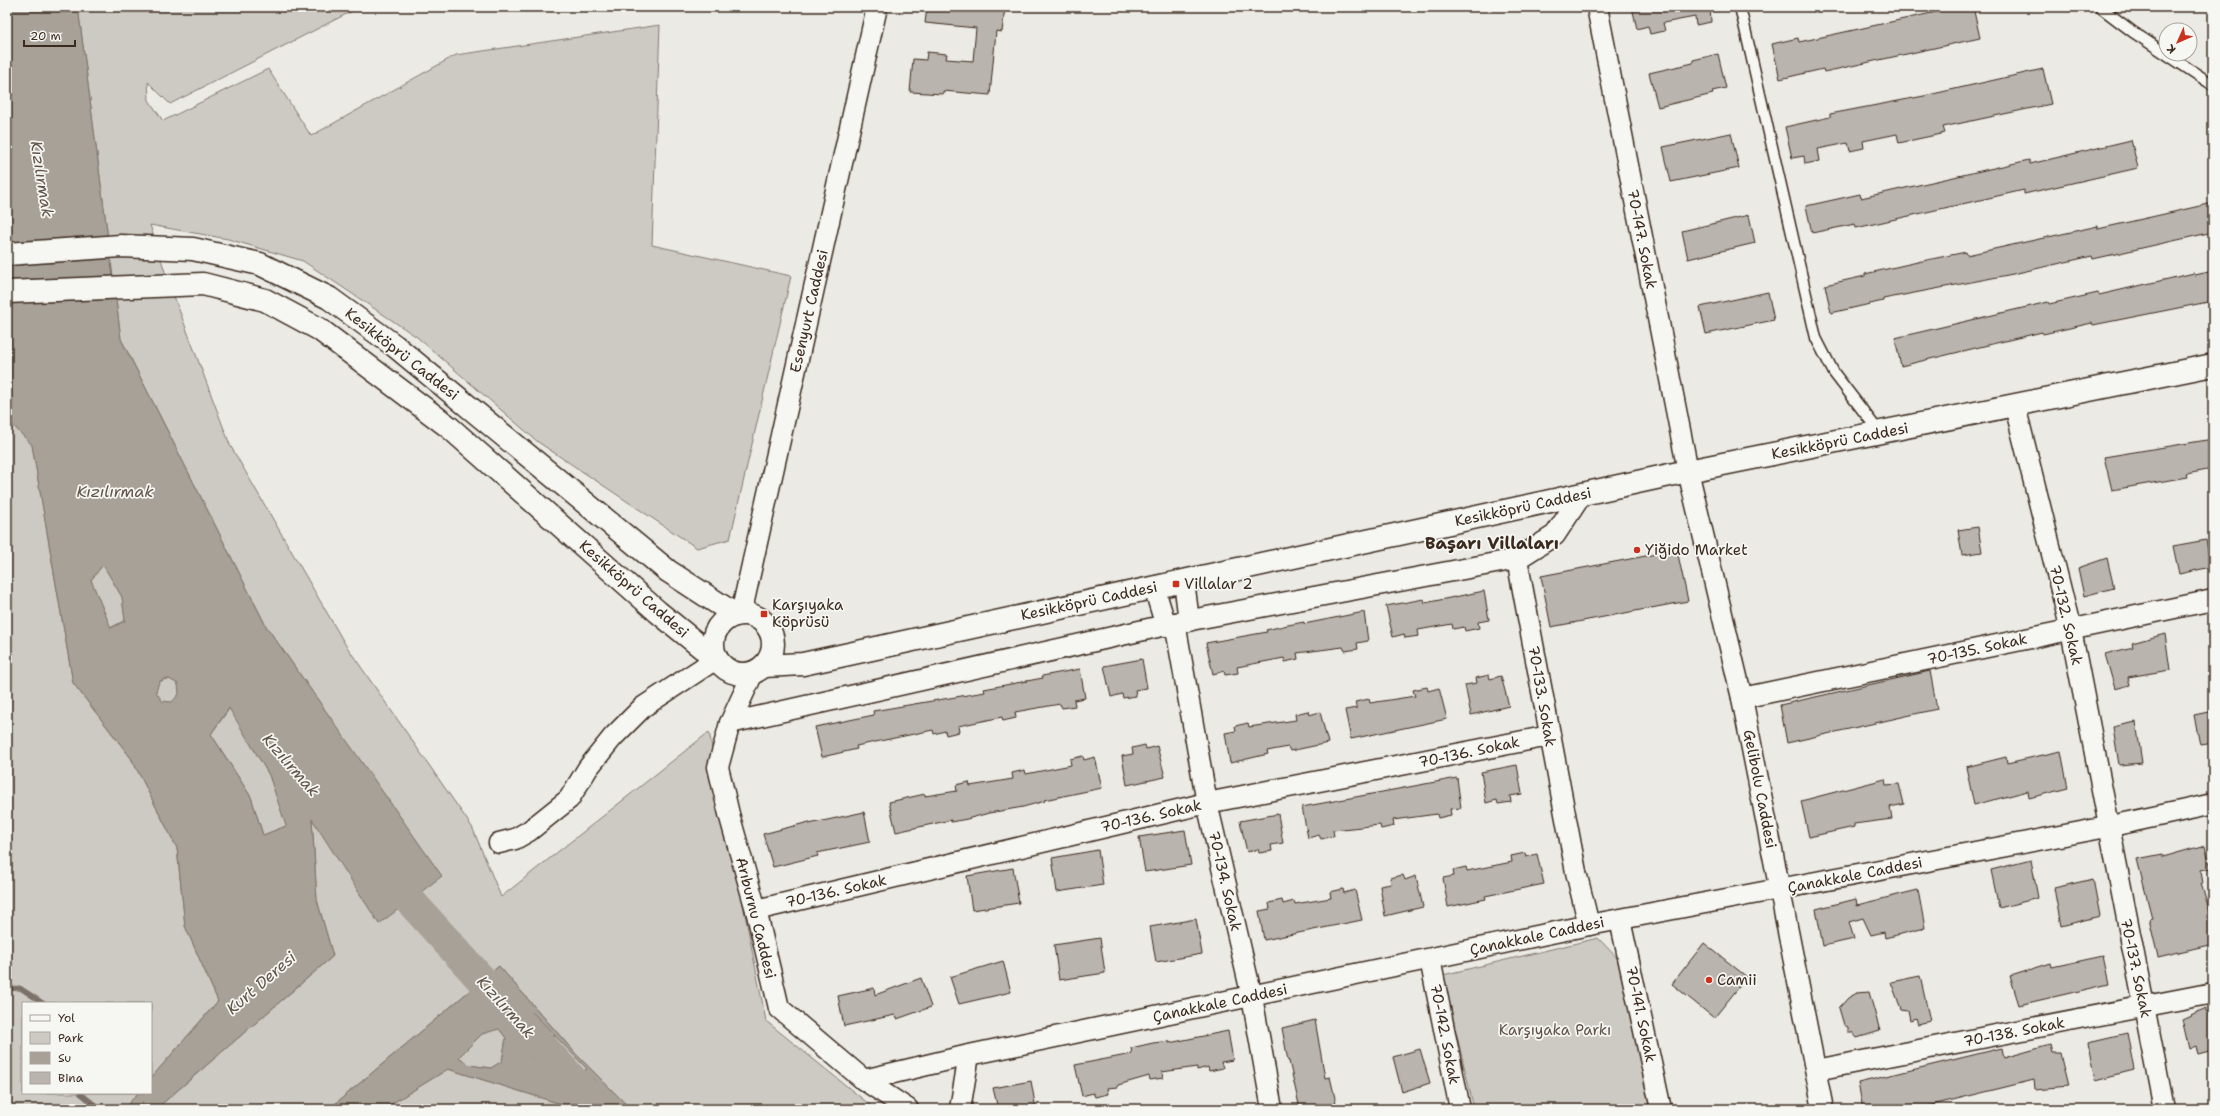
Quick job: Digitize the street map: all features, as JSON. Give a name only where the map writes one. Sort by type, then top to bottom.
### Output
[{"type":"street","name":"Esenyurt Caddesi","points":[[738,614],[877,7]]},
{"type":"street","name":"70-147. Sokak","points":[[1597,7],[1688,471]]},
{"type":"street","name":"Kesikköprü Caddesi","points":[[7,254],[121,246],[193,249],[260,264],[329,298],[395,346],[668,572],[738,614]]},
{"type":"street","name":"Kesikköprü Caddesi","points":[[7,292],[203,284],[265,300],[319,329],[449,427],[658,612],[701,648],[716,658]]},
{"type":"street","name":"Kesikköprü Caddesi","points":[[759,669],[803,664],[1688,471],[2213,365]]},
{"type":"street","name":"70-132. Sokak","points":[[2015,406],[2070,630],[2108,827]]},
{"type":"street","name":"Gelibolu Caddesi","points":[[1688,471],[1742,698],[1823,1109]]},
{"type":"street","points":[[730,723],[1177,623],[1517,560],[1555,535],[1582,494]]},
{"type":"street","name":"70-133. Sokak","points":[[1517,560],[1549,736],[1588,925]]},
{"type":"street","points":[[1177,623],[1184,580]]},
{"type":"street","points":[[1154,587],[1177,623]]},
{"type":"street","name":"70-135. Sokak","points":[[1742,698],[2213,600]]},
{"type":"street","points":[[738,614],[754,616],[763,622],[770,630],[773,641],[773,650],[759,669],[742,674],[732,672],[723,667],[716,658],[713,644],[715,633],[724,620],[738,614]]},
{"type":"street","name":"70-134. Sokak","points":[[1177,623],[1207,803],[1252,997],[1272,1109]]},
{"type":"street","points":[[499,843],[515,839],[529,831],[569,799],[588,768],[605,747],[643,707],[716,658]]},
{"type":"street","name":"Arıburnu Caddesi","points":[[759,669],[730,723],[718,766],[729,814],[756,910],[779,1008],[864,1080],[908,1109]]},
{"type":"street","name":"70-136. Sokak","points":[[756,910],[1207,803],[1549,736]]},
{"type":"street","name":"Çanakkale Caddesi","points":[[864,1080],[969,1055],[1252,997],[1588,925],[2108,827],[2213,804]]},
{"type":"street","name":"70-137. Sokak","points":[[2108,827],[2164,1109]]},
{"type":"street","name":"70-141. Sokak","points":[[1620,920],[1662,1109]]},
{"type":"street","name":"70-142. Sokak","points":[[1430,959],[1460,1109]]},
{"type":"street","name":"70-138. Sokak","points":[[1816,1070],[2213,993]]},
{"type":"street","points":[[960,1109],[969,1055]]},
{"type":"lane","points":[[1740,7],[1816,338],[1834,373],[1880,433]]},
{"type":"lane","points":[[2100,7],[2133,32],[2213,85]]},
{"type":"green space","points":[[78,7],[360,7],[170,104],[148,82],[149,100],[163,121],[268,69],[311,136],[456,55],[660,25],[652,245],[791,276],[730,539],[697,548],[538,442],[417,337],[303,261],[228,239],[150,225],[166,275],[230,445],[345,644],[472,827],[501,897],[709,732],[766,1021],[875,1109],[631,1109],[575,1053],[499,966],[329,1109],[156,1109],[333,956],[317,900],[312,818],[441,876],[266,626],[121,339]]},
{"type":"green space","points":[[7,419],[32,445],[73,683],[131,758],[177,848],[185,926],[218,1001],[152,1077],[152,1002],[22,1002],[22,1094],[137,1094],[124,1109],[7,1109]]},
{"type":"green space","points":[[103,564],[122,597],[125,620],[110,628],[91,580]]},
{"type":"green space","points":[[168,679],[173,680],[179,686],[179,696],[173,702],[168,703],[163,702],[157,696],[156,691],[157,686],[163,680]]},
{"type":"green space","points":[[230,708],[269,775],[287,826],[263,835],[251,797],[211,734]]},
{"type":"green space","name":"Karşıyaka Parkı","points":[[1598,938],[1623,964],[1652,1109],[1474,1109],[1443,975]]},
{"type":"green space","points":[[532,1012],[588,1069],[580,1073],[594,1080],[583,1099],[527,1054],[513,1025]]},
{"type":"green space","points":[[499,1028],[506,1038],[502,1061],[491,1068],[469,1065],[459,1057],[482,1034]]},
{"type":"green space","points":[[448,1069],[561,1104],[567,1109],[383,1109]]},
{"type":"water","name":"Kızılırmak","points":[[7,7],[78,7],[121,339],[266,626],[442,876],[379,924],[312,819],[317,900],[333,956],[156,1109],[124,1109],[137,1094],[152,1094],[152,1077],[218,1001],[185,926],[177,848],[131,758],[73,683],[32,445],[7,419]],"holes":[[[103,565],[122,597],[125,621],[111,628],[91,580]],[[164,679],[169,679],[178,684],[179,694],[172,702],[162,701],[156,692],[159,682]],[[229,708],[269,775],[286,826],[263,835],[251,797],[211,734]]]},
{"type":"water","name":"Kızılırmak","points":[[499,966],[575,1053],[631,1109],[567,1109],[561,1104],[448,1069],[383,1109],[329,1109]],"holes":[[[532,1012],[587,1069],[579,1073],[594,1080],[583,1099],[542,1067],[524,1048],[513,1025]],[[499,1029],[506,1038],[502,1061],[491,1068],[469,1065],[459,1057],[482,1034]]]},
{"type":"building","points":[[927,7],[1005,7],[1002,32],[996,31],[990,95],[943,91],[943,94],[910,92],[913,59],[926,60],[927,52],[947,54],[946,59],[973,61],[976,28],[925,23]]},
{"type":"building","points":[[1632,7],[1710,7],[1711,22],[1696,25],[1695,17],[1663,23],[1665,31],[1650,34],[1648,26],[1637,29]]},
{"type":"building","points":[[1959,7],[1973,7],[1980,38],[1824,72],[1823,69],[1780,79],[1772,44],[1798,38],[1799,42]]},
{"type":"building","points":[[1718,54],[1726,88],[1712,91],[1713,94],[1658,107],[1649,73],[1693,63],[1693,60]]},
{"type":"building","points":[[2043,69],[2051,104],[1943,127],[1945,133],[1899,143],[1897,134],[1863,141],[1864,148],[1850,151],[1848,143],[1818,149],[1820,161],[1805,164],[1804,156],[1792,158],[1785,127],[1830,117],[1830,114],[1924,96]]},
{"type":"building","points":[[1731,133],[1739,168],[1671,182],[1663,147]]},
{"type":"building","points":[[2131,140],[2138,168],[2024,194],[2024,190],[1856,228],[1855,224],[1812,233],[1806,206],[1860,194],[1861,198],[2029,160],[2030,164]]},
{"type":"building","points":[[2213,203],[2213,232],[2093,259],[2092,256],[2013,274],[1883,299],[1883,301],[1831,313],[1825,285],[1922,261],[1966,252],[1967,255],[2098,226],[2098,229]]},
{"type":"building","points":[[1749,215],[1755,243],[1688,259],[1682,231]]},
{"type":"building","points":[[2209,272],[2213,301],[2093,325],[2092,323],[2043,334],[2042,332],[1901,366],[1895,338],[2048,302],[2049,304],[2098,293],[2099,295],[2194,273],[2195,275]]},
{"type":"building","points":[[1768,292],[1774,320],[1706,334],[1700,307]]},
{"type":"building","points":[[2213,439],[2213,469],[2186,474],[2187,477],[2112,490],[2104,457]]},
{"type":"building","points":[[1978,527],[1982,552],[1962,555],[1958,530]]},
{"type":"building","points":[[2206,540],[2211,567],[2179,574],[2173,546]]},
{"type":"building","points":[[1677,550],[1688,601],[1551,627],[1541,576]]},
{"type":"building","points":[[2107,558],[2114,588],[2084,596],[2078,568]]},
{"type":"building","points":[[1484,591],[1489,620],[1478,622],[1479,628],[1465,631],[1464,627],[1453,629],[1452,624],[1418,630],[1419,636],[1405,638],[1404,634],[1393,637],[1386,606],[1424,599],[1425,603]]},
{"type":"building","points":[[1364,612],[1368,641],[1357,643],[1358,649],[1345,651],[1343,647],[1297,653],[1298,659],[1285,662],[1284,658],[1237,667],[1238,673],[1225,675],[1224,671],[1213,674],[1206,643],[1267,632],[1266,630],[1288,625],[1304,622],[1304,624]]},
{"type":"building","points":[[2165,634],[2170,670],[2128,677],[2130,685],[2115,689],[2105,654],[2133,647],[2132,643]]},
{"type":"building","points":[[1142,659],[1147,688],[1135,690],[1136,696],[1123,698],[1122,694],[1111,697],[1104,666]]},
{"type":"building","points":[[1080,669],[1085,698],[1074,700],[1075,706],[1062,708],[1060,704],[1015,712],[1016,718],[1003,721],[1002,717],[958,726],[959,732],[946,735],[945,731],[934,734],[933,730],[856,746],[857,749],[822,757],[815,727],[874,715],[873,711],[985,692],[984,689],[1043,678],[1042,676]]},
{"type":"building","points":[[1930,671],[1937,709],[1787,743],[1780,705]]},
{"type":"building","points":[[1489,675],[1490,679],[1501,676],[1509,706],[1471,715],[1465,685],[1477,683],[1476,678]]},
{"type":"building","points":[[1427,687],[1428,691],[1439,688],[1447,719],[1351,739],[1345,710],[1357,708],[1355,702],[1369,699],[1370,703],[1415,696],[1413,690]]},
{"type":"building","points":[[1308,711],[1309,715],[1320,712],[1328,743],[1290,751],[1288,747],[1267,751],[1268,754],[1230,763],[1225,733],[1236,731],[1235,726],[1248,723],[1249,727],[1296,720],[1295,714]]},
{"type":"building","points":[[2213,711],[2213,743],[2200,745],[2194,715]]},
{"type":"building","points":[[2136,722],[2142,763],[2119,765],[2113,727]]},
{"type":"building","points":[[1145,745],[1146,749],[1157,746],[1165,777],[1127,785],[1122,756],[1133,754],[1132,748]]},
{"type":"building","points":[[2061,751],[2068,788],[2029,798],[2028,791],[1974,805],[1966,767],[2006,757],[2007,763]]},
{"type":"building","points":[[1083,756],[1084,760],[1095,757],[1102,788],[1044,800],[1045,801],[1023,807],[989,813],[967,819],[951,822],[951,820],[896,832],[889,802],[925,794],[925,796],[957,791],[956,785],[969,782],[970,786],[1013,779],[1012,773],[1025,770],[1026,774],[1071,765],[1070,759]]},
{"type":"building","points":[[1517,765],[1522,794],[1510,796],[1511,802],[1498,804],[1497,800],[1486,803],[1481,772]]},
{"type":"building","points":[[1457,778],[1461,808],[1450,809],[1451,815],[1438,818],[1437,814],[1393,820],[1394,826],[1381,829],[1380,825],[1333,830],[1334,836],[1321,839],[1319,835],[1308,838],[1302,807]]},
{"type":"building","points":[[1885,779],[1886,785],[1899,784],[1904,804],[1890,807],[1892,819],[1854,824],[1854,827],[1809,837],[1801,801]]},
{"type":"building","points":[[864,812],[870,842],[817,853],[818,856],[773,867],[763,834],[809,822],[809,824]]},
{"type":"building","points":[[1278,814],[1283,843],[1271,845],[1272,851],[1259,853],[1258,849],[1247,852],[1240,821]]},
{"type":"building","points":[[1185,830],[1191,865],[1145,872],[1139,837]]},
{"type":"building","points":[[2205,845],[2211,868],[2201,870],[2203,884],[2201,884],[2213,919],[2213,944],[2158,957],[2149,919],[2152,918],[2137,859],[2163,854],[2163,857]]},
{"type":"building","points":[[1098,850],[1103,885],[1057,892],[1052,858]]},
{"type":"building","points":[[1525,853],[1526,857],[1537,854],[1544,884],[1485,896],[1486,899],[1448,907],[1443,878],[1454,876],[1453,870],[1466,867],[1467,871],[1512,862],[1511,856]]},
{"type":"building","points":[[2031,860],[2038,898],[1999,908],[1991,870]]},
{"type":"building","points":[[1013,868],[1019,903],[972,910],[967,876]]},
{"type":"building","points":[[1403,875],[1405,880],[1416,876],[1423,907],[1385,916],[1380,886],[1391,884],[1390,878]]},
{"type":"building","points":[[2093,879],[2100,916],[2061,926],[2054,888]]},
{"type":"building","points":[[1343,889],[1344,893],[1355,890],[1362,920],[1264,940],[1259,911],[1270,909],[1269,903],[1282,900],[1283,904],[1294,901],[1295,904],[1331,898],[1330,892]]},
{"type":"building","points":[[1918,890],[1925,928],[1885,938],[1884,932],[1871,935],[1863,918],[1849,922],[1854,939],[1823,946],[1816,909],[1856,899],[1857,905]]},
{"type":"building","points":[[1196,919],[1202,954],[1156,962],[1150,927]]},
{"type":"building","points":[[1100,938],[1105,973],[1059,980],[1054,945]]},
{"type":"building","name":"Camii","points":[[1704,943],[1747,977],[1714,1018],[1672,984]]},
{"type":"building","points":[[2103,956],[2109,984],[2019,1005],[2010,976],[2051,963],[2052,967]]},
{"type":"building","points":[[1003,961],[1011,992],[959,1004],[950,977]]},
{"type":"building","points":[[1920,976],[1930,1021],[1918,1024],[1916,1018],[1910,1020],[1908,1010],[1901,1009],[1891,982]]},
{"type":"building","points":[[921,978],[931,1007],[897,1019],[895,1015],[844,1026],[838,996],[874,988],[875,995]]},
{"type":"building","points":[[1869,992],[1880,1031],[1857,1038],[1852,1032],[1848,1032],[1848,1027],[1844,1025],[1839,1008],[1848,998],[1857,993]]},
{"type":"building","points":[[2206,1008],[2206,1012],[2213,1011],[2213,1049],[2198,1053],[2196,1046],[2189,1049],[2182,1019]]},
{"type":"building","points":[[1315,1020],[1325,1078],[1330,1077],[1337,1107],[1327,1109],[1300,1109],[1288,1061],[1282,1028]]},
{"type":"building","points":[[1228,1031],[1233,1060],[1221,1062],[1223,1068],[1209,1071],[1208,1067],[1197,1070],[1197,1067],[1162,1072],[1163,1078],[1150,1080],[1149,1076],[1118,1085],[1118,1087],[1107,1088],[1108,1094],[1095,1097],[1093,1093],[1082,1096],[1075,1065],[1132,1054],[1131,1048],[1153,1043],[1169,1041],[1169,1043]]},
{"type":"building","points":[[2127,1033],[2134,1070],[2095,1080],[2088,1042]]},
{"type":"building","points":[[2050,1045],[2052,1053],[2060,1053],[2068,1086],[2035,1089],[2034,1080],[1916,1109],[1863,1109],[1858,1083],[2002,1048],[2004,1058]]},
{"type":"building","points":[[1420,1049],[1430,1083],[1402,1092],[1393,1057]]},
{"type":"building","points":[[1031,1081],[1036,1109],[998,1109],[993,1088]]},
{"type":"waterway","name":"Kızılırmak","points":[[382,870],[599,1109]]},
{"type":"waterway","name":"Kurt Deresi","points":[[7,989],[20,988],[41,1002]]},
{"type":"waterway","name":"Kurt Deresi","points":[[81,1094],[100,1109]]},
{"type":"place","name":"Yiğido Market","points":[[1637,550]]},
{"type":"place","name":"Villalar 2","points":[[1176,584]]},
{"type":"place","name":"Karşıyaka Köprüsü","points":[[764,614]]},
{"type":"place","name":"Camii","points":[[1709,980]]},
{"type":"district","name":"Başarı Villaları","points":[[1492,543]]}]
